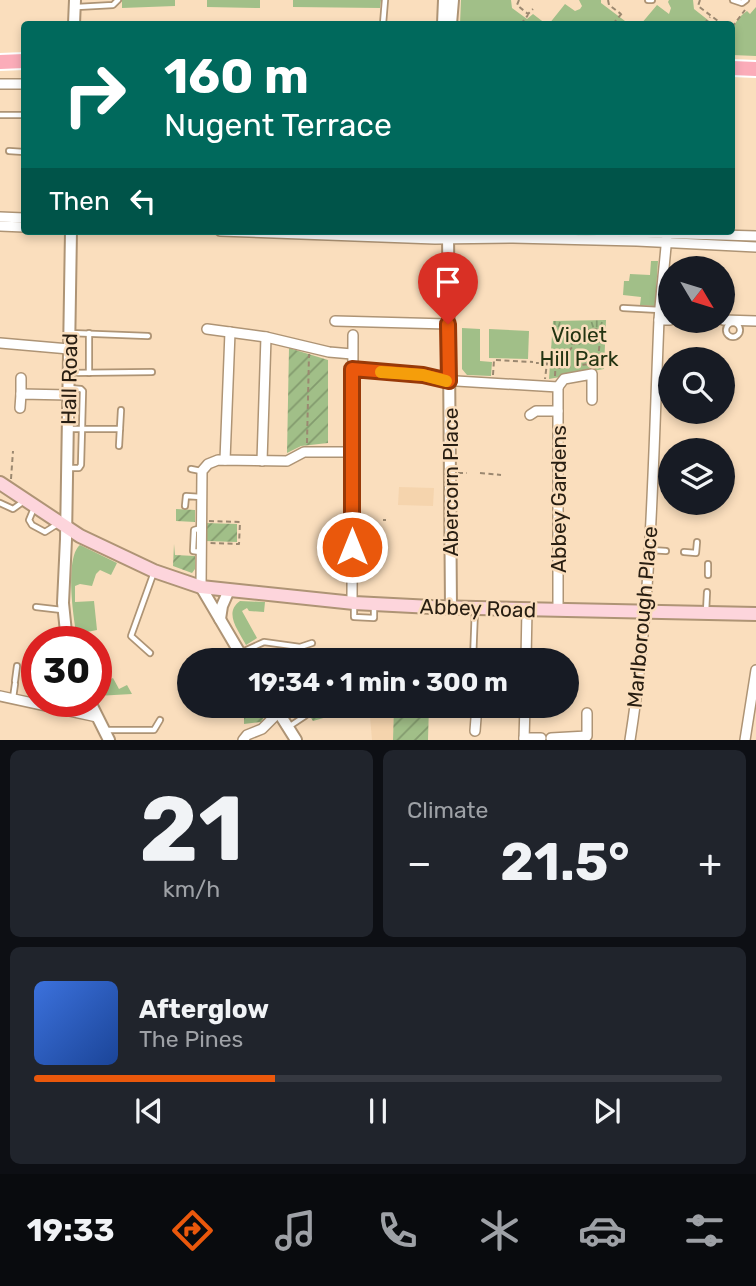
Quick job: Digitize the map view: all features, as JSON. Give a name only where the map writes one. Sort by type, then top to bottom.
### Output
[{"type":"main road","points":[[0,61],[21,61]]},
{"type":"main road","points":[[735,68],[756,69]]},
{"type":"main road","name":"Abbey Road","points":[[5,487],[126,563],[201,587],[353,603],[756,614]]},
{"type":"street","points":[[443,21],[444,0]]},
{"type":"street","points":[[452,21],[453,0]]},
{"type":"street","points":[[74,21],[75,3]]},
{"type":"street","points":[[0,84],[21,84]]},
{"type":"street","points":[[0,217],[21,218]]},
{"type":"street","points":[[0,226],[21,227]]},
{"type":"street","name":"Hall Road","points":[[65,626],[62,525],[67,468],[71,235]]},
{"type":"street","points":[[448,235],[513,238],[589,235]]},
{"type":"street","name":"Abercorn Place","points":[[448,235],[451,607]]},
{"type":"street","points":[[624,235],[756,247]]},
{"type":"street","points":[[666,239],[756,236]]},
{"type":"street","name":"Marlborough Place","points":[[664,256],[666,239]]},
{"type":"street","points":[[335,321],[448,324]]},
{"type":"street","points":[[735,321],[756,321]]},
{"type":"street","points":[[207,329],[266,337],[329,352],[352,354]]},
{"type":"street","points":[[225,460],[230,332]]},
{"type":"street","name":"Marlborough Place","points":[[630,740],[646,612],[658,333]]},
{"type":"street","points":[[353,335],[353,603]]},
{"type":"street","points":[[262,461],[266,337]]},
{"type":"street","points":[[0,343],[69,349]]},
{"type":"street","points":[[352,369],[423,375],[449,381],[552,387],[564,379],[592,374],[592,400]]},
{"type":"street","points":[[20,408],[22,378]]},
{"type":"street","name":"Abbey Gardens","points":[[552,387],[558,411],[558,610]]},
{"type":"street","points":[[21,394],[69,392]]},
{"type":"street","points":[[530,415],[536,411],[558,411]]},
{"type":"street","points":[[237,648],[201,587],[202,471],[213,461],[288,461],[307,452],[352,452]]},
{"type":"street","points":[[220,619],[229,590]]},
{"type":"street","points":[[526,648],[527,609]]},
{"type":"street","points":[[745,740],[756,670]]},
{"type":"street","points":[[0,696],[21,701]]},
{"type":"street","points":[[525,718],[524,739],[587,736],[587,713]]},
{"type":"street","points":[[97,717],[106,735]]},
{"type":"street","points":[[243,740],[247,735],[262,729],[270,718]]},
{"type":"street","points":[[283,718],[296,740]]},
{"type":"street","points":[[475,731],[476,718]]},
{"type":"lane","points":[[75,3],[113,5],[118,0]]},
{"type":"lane","points":[[383,21],[385,0]]},
{"type":"lane","points":[[733,0],[742,3],[746,0]]},
{"type":"lane","points":[[0,115],[21,115]]},
{"type":"lane","points":[[9,152],[21,152]]},
{"type":"lane","points":[[623,308],[658,315]]},
{"type":"lane","points":[[69,333],[148,336]]},
{"type":"lane","points":[[89,333],[89,373]]},
{"type":"lane","points":[[69,373],[152,372]]},
{"type":"lane","points":[[67,468],[79,468],[81,465],[83,391],[81,389],[69,392]]},
{"type":"lane","points":[[119,446],[121,410]]},
{"type":"lane","points":[[68,429],[120,429]]},
{"type":"lane","points":[[191,469],[202,471]]},
{"type":"lane","points":[[186,506],[186,496],[201,497]]},
{"type":"lane","points":[[0,503],[13,509],[30,504]]},
{"type":"lane","points":[[684,552],[696,553],[696,542]]},
{"type":"lane","points":[[650,550],[666,551]]},
{"type":"lane","points":[[708,565],[708,575]]},
{"type":"lane","points":[[150,653],[131,636],[154,571]]},
{"type":"lane","points":[[706,613],[707,592]]},
{"type":"lane","points":[[353,603],[354,617],[376,618],[374,604]]},
{"type":"lane","points":[[36,607],[63,610]]},
{"type":"lane","points":[[473,648],[475,608]]},
{"type":"lane","points":[[255,648],[264,642],[300,647],[312,643]]},
{"type":"lane","points":[[13,699],[17,666]]},
{"type":"lane","points":[[289,727],[302,718]]},
{"type":"lane","points":[[106,735],[154,730],[160,720]]},
{"type":"path","points":[[519,0],[517,5],[529,14]]},
{"type":"path","points":[[608,0],[609,5],[622,13],[615,21]]},
{"type":"path","points":[[700,0],[698,6],[718,21]]},
{"type":"path","points":[[523,21],[533,9]]},
{"type":"path","points":[[735,23],[745,10]]},
{"type":"path","points":[[707,21],[711,16]]},
{"type":"path","points":[[552,387],[556,355],[569,351],[581,332],[601,329],[598,360],[589,364],[555,368]]},
{"type":"path","points":[[307,444],[309,354]]},
{"type":"path","points":[[493,376],[494,360],[547,363],[552,387]]},
{"type":"path","points":[[5,487],[13,451]]},
{"type":"path","points":[[480,473],[501,475]]},
{"type":"path","points":[[200,548],[240,544],[240,523],[201,525]]},
{"type":"shaded area","points":[[399,487],[434,488],[433,506],[398,505]]},
{"type":"shaded area","points":[[370,718],[394,718],[393,740],[372,740]]},
{"type":"green space","points":[[122,0],[175,0],[175,6],[122,8]]},
{"type":"green space","points":[[207,0],[260,0],[260,8],[207,7]]},
{"type":"green space","points":[[293,0],[381,0],[380,8],[293,7]]},
{"type":"green space","points":[[461,0],[511,0],[512,8],[527,19],[533,14],[542,21],[460,21]]},
{"type":"green space","points":[[579,0],[601,0],[601,3],[625,21],[551,21],[565,4],[575,11],[582,6]]},
{"type":"green space","points":[[693,0],[694,9],[709,21],[644,21],[657,5],[669,14],[671,8],[668,2]]},
{"type":"green space","points":[[756,7],[756,56],[735,55],[735,25],[747,11],[750,14]]},
{"type":"green space","points":[[651,261],[658,261],[655,306],[640,305],[641,297],[623,295],[624,281],[629,281],[630,274],[650,275]]},
{"type":"green space","name":"Violet Hill Park","points":[[606,320],[604,369],[549,379],[553,321]]},
{"type":"green space","points":[[462,328],[480,329],[480,361],[492,362],[491,376],[467,375],[462,369]]},
{"type":"green space","points":[[489,329],[529,331],[528,359],[489,358]]},
{"type":"green space","points":[[289,348],[328,360],[328,443],[301,446],[287,453]]},
{"type":"green space","points":[[176,509],[195,510],[195,522],[176,521]]},
{"type":"green space","points":[[205,523],[237,524],[237,542],[205,541]]},
{"type":"green space","points":[[174,544],[175,555],[195,556],[195,569],[192,573],[173,566]]},
{"type":"green space","points":[[80,545],[117,563],[111,575],[100,570],[92,586],[75,586],[75,602],[94,601],[97,626],[76,626],[71,576],[75,552]]},
{"type":"green space","points":[[240,601],[265,602],[264,612],[249,611],[247,608],[242,611],[257,638],[246,645],[233,617],[235,606]]},
{"type":"green space","points":[[112,678],[119,689],[127,685],[132,694],[112,695]]},
{"type":"green space","points":[[244,718],[264,718],[261,722],[244,724]]},
{"type":"green space","points":[[394,718],[429,718],[428,740],[393,740]]},
{"type":"slow traffic","points":[[381,372],[423,375],[446,381]]},
{"type":"route","points":[[352,547],[352,369],[423,375],[449,381],[448,324]]}]
